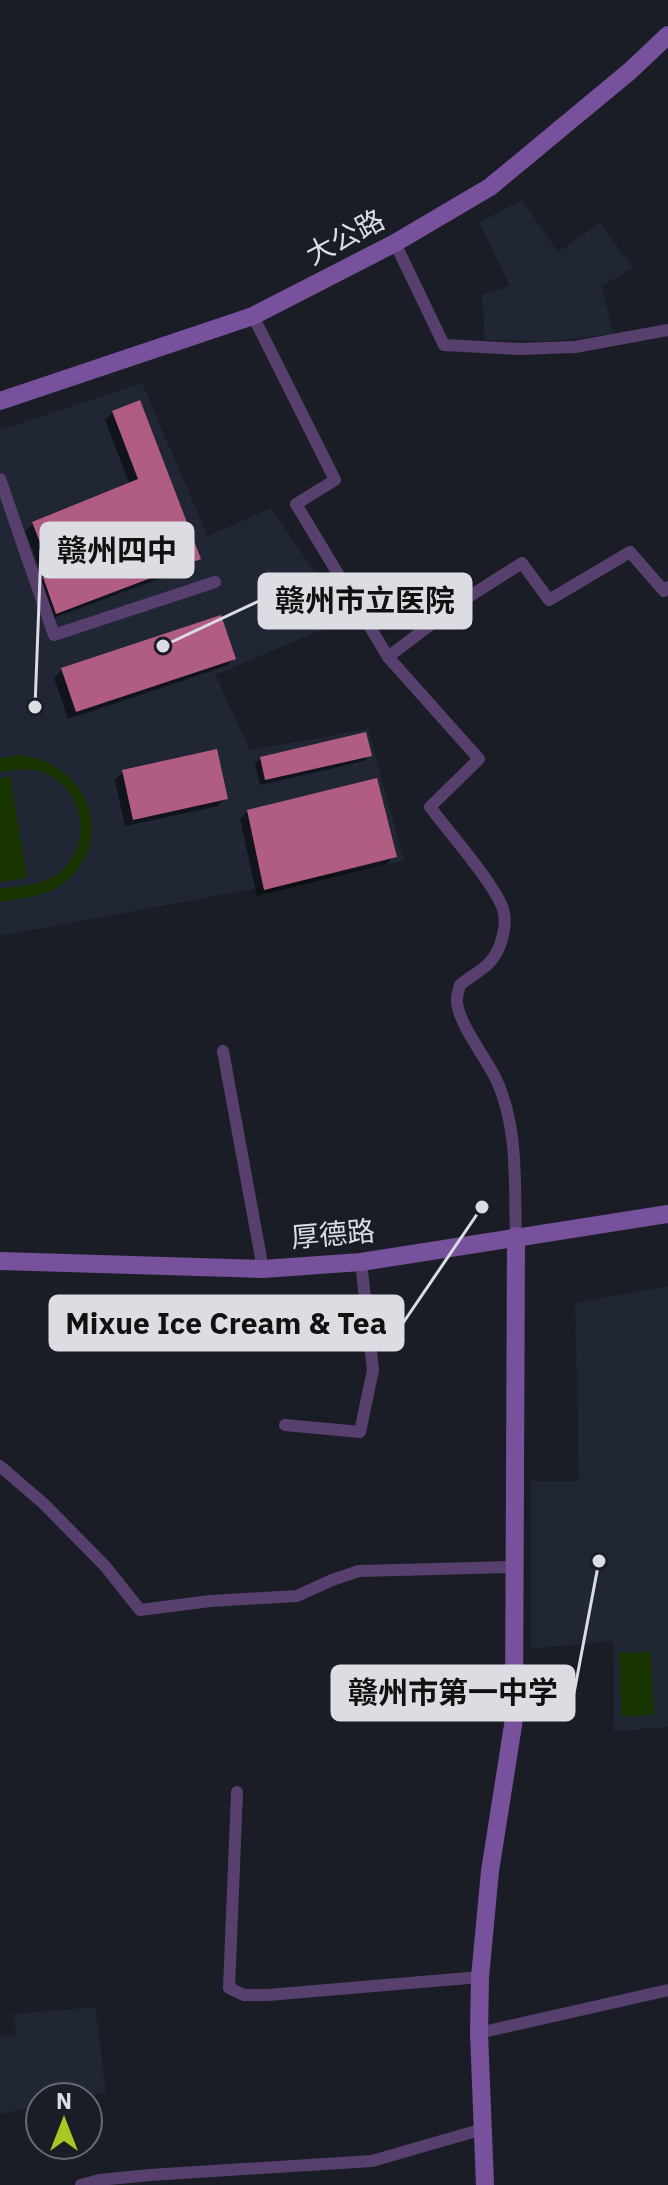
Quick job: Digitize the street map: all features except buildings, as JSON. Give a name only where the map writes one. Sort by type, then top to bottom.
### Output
[{"type":"street","name":"大公路","points":[[0,401],[253,316],[395,243],[490,187],[630,71],[668,35]]},
{"type":"street","points":[[395,243],[444,345],[520,349],[575,347],[668,330]]},
{"type":"street","points":[[253,316],[335,480],[296,504],[388,657],[479,759],[430,807],[491,888],[503,910],[504,932],[497,949],[490,962],[460,985],[457,1003],[497,1081],[507,1108],[513,1132],[516,1236],[514,1719],[490,1871],[480,1977],[485,2185]]},
{"type":"street","points":[[0,479],[54,635],[215,582]]},
{"type":"street","points":[[388,657],[459,603],[522,563],[549,600],[630,552],[664,591],[668,587]]},
{"type":"street","points":[[223,1051],[263,1269]]},
{"type":"street","name":"厚德路","points":[[0,1261],[263,1269],[361,1262],[668,1214]]},
{"type":"street","points":[[285,1425],[360,1432],[373,1370],[361,1262]]},
{"type":"street","points":[[0,1466],[44,1504],[105,1566],[140,1610],[210,1601],[297,1596],[359,1571],[513,1567]]},
{"type":"street","points":[[237,1792],[229,1988],[244,1995],[268,1995],[480,1977]]},
{"type":"street","points":[[479,2033],[668,1990]]},
{"type":"street","points":[[81,2185],[150,2175],[372,2161],[483,2129]]},
{"type":"shaded area","points":[[522,200],[558,252],[600,223],[633,268],[602,286],[613,334],[551,341],[485,340],[482,294],[510,286],[479,222]]},
{"type":"shaded area","points":[[142,383],[208,536],[271,508],[347,619],[215,675],[250,750],[368,729],[404,861],[0,936],[0,430]]},
{"type":"shaded area","points":[[668,1286],[668,1727],[614,1731],[613,1641],[531,1649],[531,1481],[579,1481],[575,1303]]},
{"type":"shaded area","points":[[95,2007],[106,2092],[104,2081],[24,2081],[24,2109],[0,2114],[0,2037],[16,2035],[14,2014]]},
{"type":"green space","points":[[18,755],[41,760],[61,771],[76,786],[87,804],[92,823],[90,844],[81,864],[58,887],[34,896],[0,902],[0,889],[35,884],[54,876],[76,852],[80,837],[77,806],[58,780],[32,770],[0,772],[0,758]]},
{"type":"green space","points":[[10,776],[27,878],[0,882],[0,778]]},
{"type":"green space","points":[[651,1652],[654,1715],[622,1717],[619,1653]]},
{"type":"place","name":"赣州市立医院","points":[[163,646]]},
{"type":"place","name":"赣州四中","points":[[35,707]]},
{"type":"place","name":"Mixue Ice Cream & Tea","points":[[482,1207]]},
{"type":"place","name":"赣州市第一中学","points":[[599,1561]]}]
